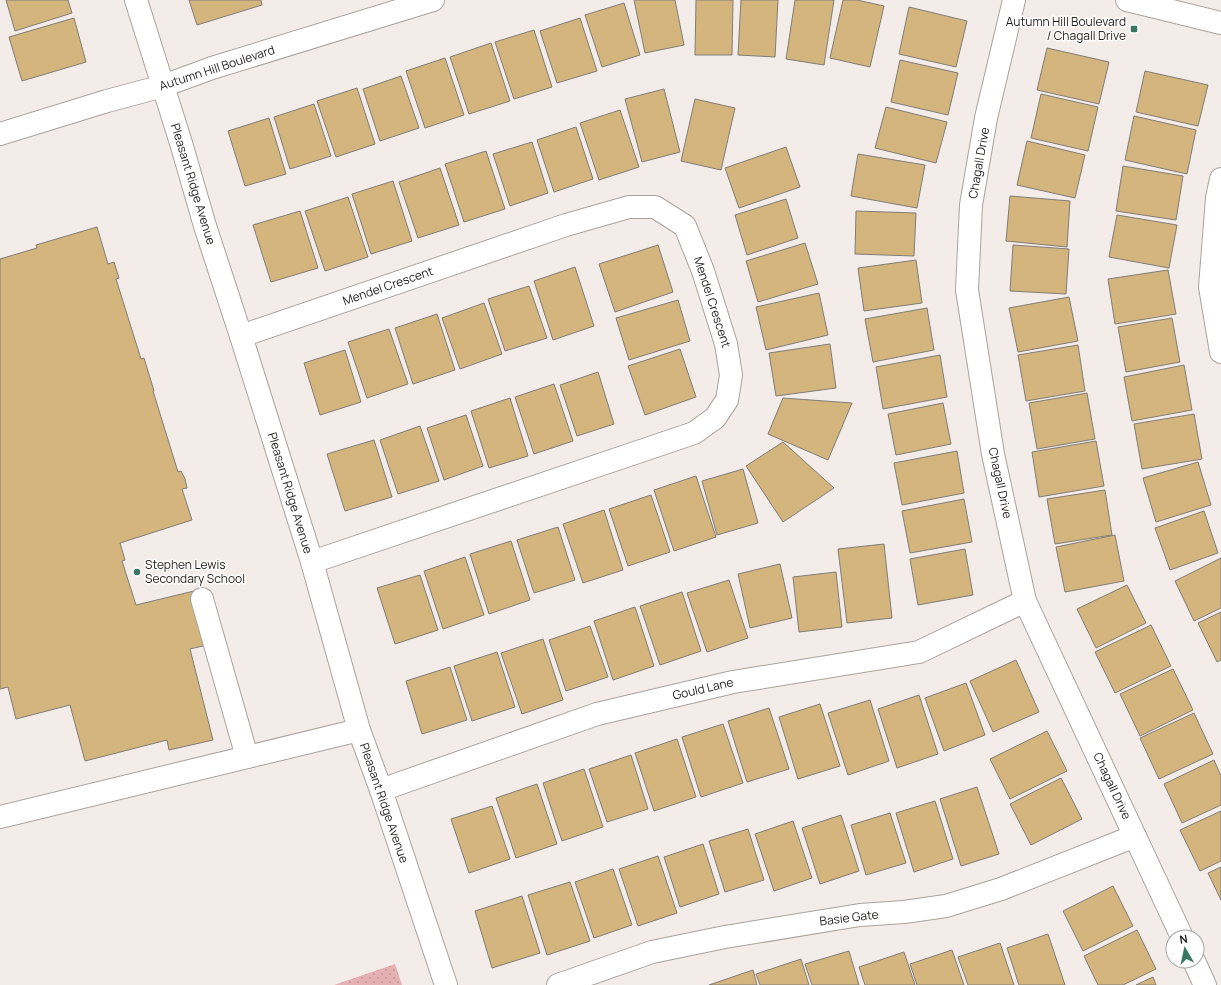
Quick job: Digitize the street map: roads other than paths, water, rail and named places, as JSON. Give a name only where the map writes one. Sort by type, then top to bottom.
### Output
[{"type":"street","name":"Pleasant Ridge Avenue","points":[[136,0],[204,226],[241,336],[312,562],[358,730],[381,790],[446,985]]},
{"type":"street","name":"Autumn Hill Boulevard","points":[[0,134],[107,101],[163,86],[212,68],[433,0]]},
{"type":"street","name":"Chagall Drive","points":[[1014,0],[986,118],[971,205],[967,290],[993,454],[1025,601],[1178,929]]},
{"type":"street","points":[[1127,0],[1221,23]]},
{"type":"street","points":[[1221,179],[1217,198],[1210,287],[1221,352]]},
{"type":"street","name":"Mendel Crescent","points":[[241,336],[566,225],[629,207],[656,207],[685,226],[703,271],[726,344],[731,375],[727,400],[715,418],[694,433],[312,562]]},
{"type":"street","points":[[202,599],[247,757]]},
{"type":"street","name":"Gould Lane","points":[[381,790],[598,714],[733,682],[919,652],[1025,601]]},
{"type":"street","points":[[0,817],[358,730]]},
{"type":"street","name":"Basie Gate","points":[[558,985],[652,952],[725,937],[860,915],[904,912],[946,906],[1001,889],[1135,836]]},
{"type":"street","points":[[1198,969],[1205,985]]},
{"type":"place","name":"Autumn Hill Boulevard / Chagall Drive","points":[[1134,29]]},
{"type":"place","name":"Stephen Lewis Secondary School","points":[[137,572]]}]
